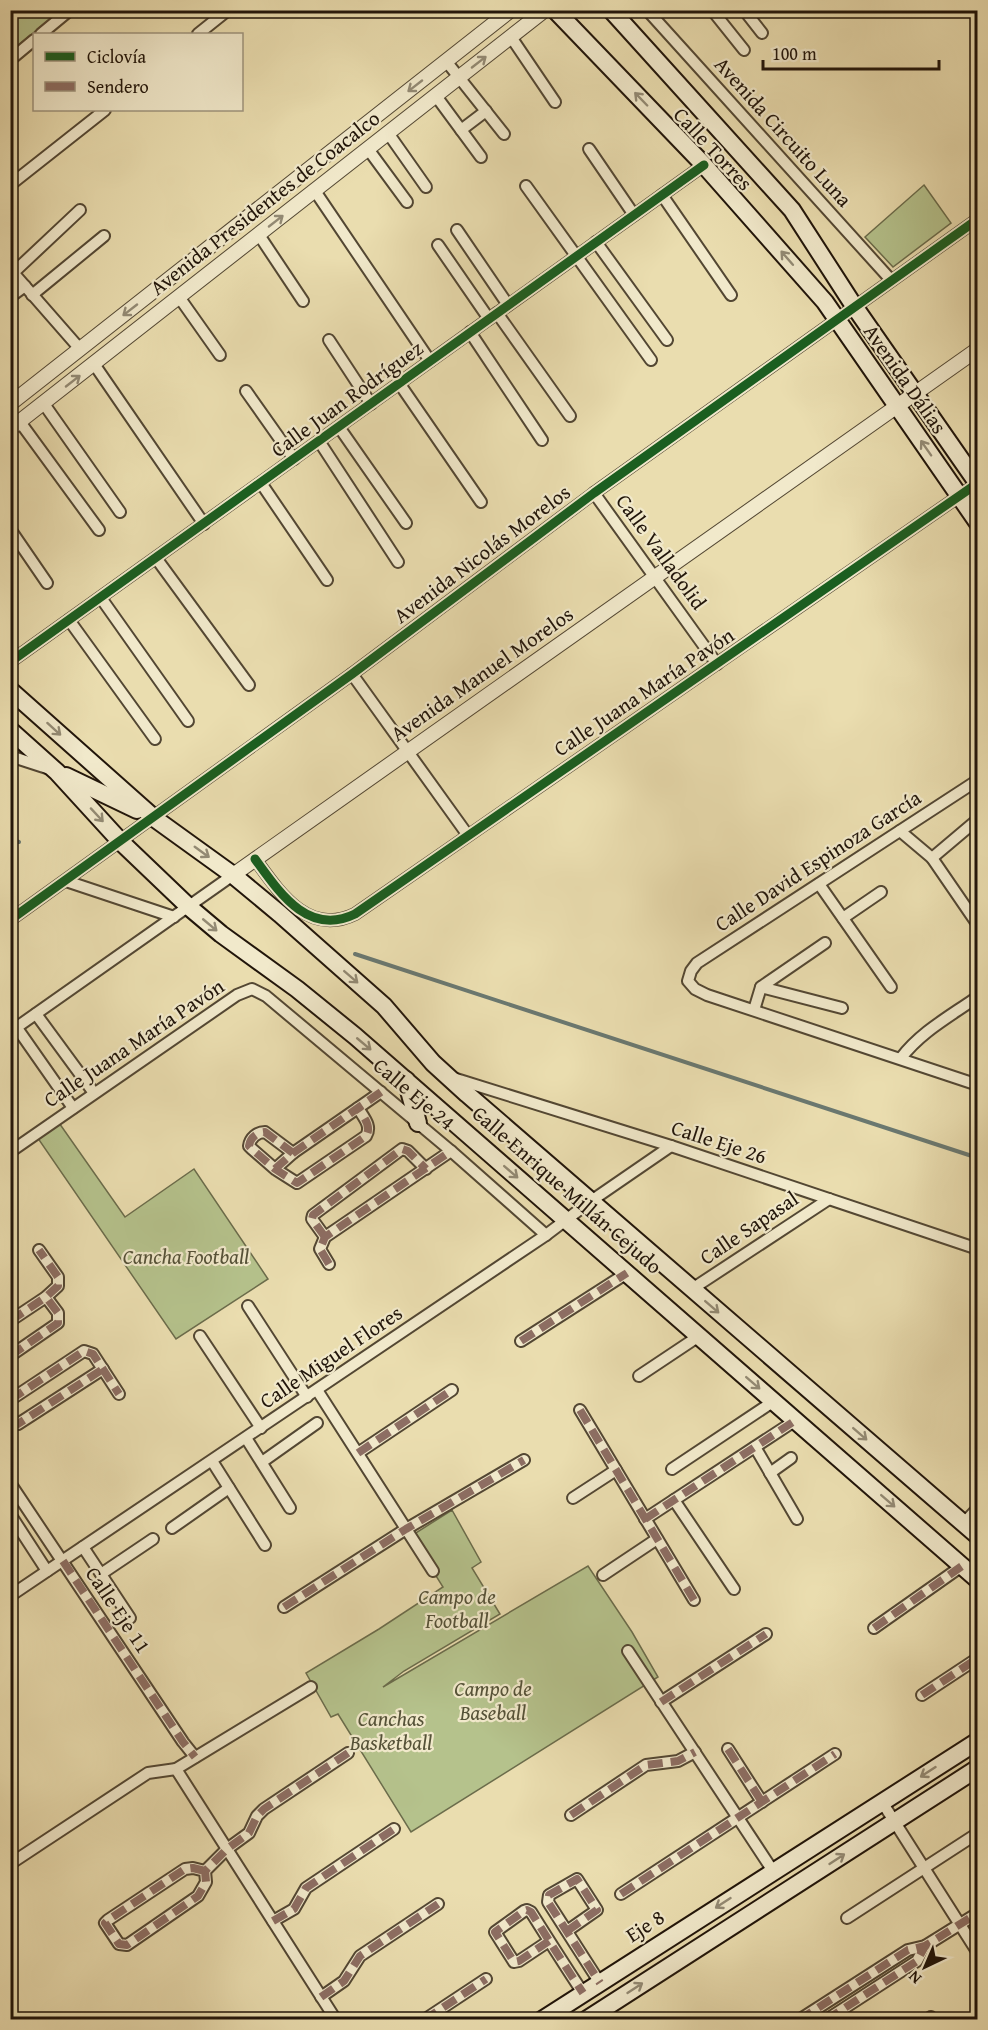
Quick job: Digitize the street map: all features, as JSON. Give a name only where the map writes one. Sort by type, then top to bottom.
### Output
[{"type":"main road","name":"Calle Torres","points":[[555,10],[704,165],[825,302],[837,320]]},
{"type":"main road","name":"Avenida Dálias","points":[[611,10],[792,210],[854,306],[977,484]]},
{"type":"main road","points":[[810,238],[825,302]]},
{"type":"main road","name":"Avenida Dálias","points":[[837,320],[978,523]]},
{"type":"main road","points":[[10,690],[154,818]]},
{"type":"main road","points":[[10,730],[57,772],[154,818]]},
{"type":"main road","name":"Calle Enrique Millán Cejudo","points":[[57,772],[121,842],[189,906],[221,934],[297,989],[405,1080],[978,1580]]},
{"type":"main road","name":"Calle Enrique Millán Cejudo","points":[[154,818],[265,901],[384,1006],[447,1076],[978,1536]]},
{"type":"main road","points":[[405,1080],[418,1123]]},
{"type":"main road","name":"Eje 8","points":[[542,2019],[978,1741]]},
{"type":"main road","points":[[586,2019],[978,1768]]},
{"type":"street","points":[[42,33],[70,10]]},
{"type":"street","points":[[199,33],[228,10]]},
{"type":"street","name":"Avenida Presidentes de Coacalco","points":[[10,404],[511,10]]},
{"type":"street","name":"Avenida Presidentes de Coacalco","points":[[15,426],[545,10]]},
{"type":"street","name":"Avenida Circuito Luna","points":[[647,10],[891,280]]},
{"type":"street","points":[[712,10],[744,50]]},
{"type":"street","points":[[744,10],[762,33]]},
{"type":"street","points":[[511,37],[555,102]]},
{"type":"street","points":[[10,60],[33,41]]},
{"type":"street","points":[[446,61],[504,134]]},
{"type":"street","points":[[436,96],[481,157]]},
{"type":"street","points":[[10,185],[104,111]]},
{"type":"street","points":[[461,130],[486,111]]},
{"type":"street","points":[[388,134],[426,187]]},
{"type":"street","points":[[368,149],[407,202]]},
{"type":"street","points":[[589,149],[634,215]]},
{"type":"street","name":"Calle Juan Rodríguez","points":[[10,662],[704,165]]},
{"type":"street","points":[[526,186],[651,360]]},
{"type":"street","points":[[315,190],[430,361]]},
{"type":"street","points":[[662,195],[731,295]]},
{"type":"street","points":[[80,210],[12,271],[80,349]]},
{"type":"street","name":"Avenida Nicolás Morelos","points":[[10,920],[352,675],[594,493],[978,219]]},
{"type":"street","points":[[457,230],[508,305]]},
{"type":"street","points":[[259,235],[303,301]]},
{"type":"street","points":[[10,297],[29,290],[104,236]]},
{"type":"street","points":[[222,238],[234,254]]},
{"type":"street","points":[[596,242],[667,340]]},
{"type":"street","points":[[438,245],[570,416]]},
{"type":"street","points":[[179,297],[220,355]]},
{"type":"street","points":[[470,332],[542,440]]},
{"type":"street","points":[[329,340],[371,404]]},
{"type":"street","name":"Avenida Manuel Morelos","points":[[14,1030],[978,349]]},
{"type":"street","points":[[94,364],[204,524]]},
{"type":"street","points":[[399,383],[480,502]]},
{"type":"street","points":[[246,391],[294,459]]},
{"type":"street","points":[[44,404],[120,512]]},
{"type":"street","points":[[15,426],[99,530]]},
{"type":"street","points":[[339,427],[406,524]]},
{"type":"street","points":[[319,441],[398,562]]},
{"type":"street","points":[[261,483],[327,580]]},
{"type":"street","name":"Calle Juana María Pavón","points":[[255,859],[292,904],[308,915],[326,921],[341,921],[355,914],[467,834],[977,484]]},
{"type":"street","name":"Calle Valladolid","points":[[594,493],[717,664]]},
{"type":"street","points":[[10,530],[47,583]]},
{"type":"street","points":[[156,558],[249,685]]},
{"type":"street","points":[[101,598],[188,721]]},
{"type":"street","points":[[69,620],[155,739]]},
{"type":"street","points":[[352,675],[467,834]]},
{"type":"street","points":[[10,756],[57,772]]},
{"type":"street","name":"Calle David Espinoza García","points":[[754,1010],[695,989],[688,981],[691,971],[697,963],[978,780]]},
{"type":"street","points":[[932,858],[977,820]]},
{"type":"street","points":[[900,831],[932,858],[978,925]]},
{"type":"street","points":[[66,881],[174,917]]},
{"type":"street","points":[[819,884],[891,987]]},
{"type":"street","points":[[843,918],[881,892]]},
{"type":"street","points":[[825,943],[761,987],[754,1010],[978,1085]]},
{"type":"street","points":[[761,987],[842,1008]]},
{"type":"street","name":"Calle Juana María Pavón","points":[[10,1152],[237,995],[252,989]]},
{"type":"street","name":"Calle Eje 24","points":[[252,989],[266,996],[381,1092],[546,1235]]},
{"type":"street","points":[[901,1058],[913,1042],[973,1000],[978,999]]},
{"type":"street","points":[[36,1014],[94,1093]]},
{"type":"street","points":[[14,1030],[73,1108]]},
{"type":"street","name":"Calle Eje 26","points":[[447,1076],[671,1146],[978,1249]]},
{"type":"street","points":[[275,1169],[293,1153],[381,1092]]},
{"type":"street","points":[[293,1153],[265,1132],[256,1134],[249,1146],[275,1169],[297,1183],[366,1136],[369,1125],[358,1108]]},
{"type":"street","name":"Calle Miguel Flores","points":[[10,1596],[307,1398],[546,1235],[671,1146]]},
{"type":"street","points":[[325,1238],[312,1219],[313,1215],[402,1149],[408,1151],[426,1168]]},
{"type":"street","points":[[329,1264],[320,1251],[325,1238],[451,1151]]},
{"type":"street","name":"Calle Sapasal","points":[[692,1289],[829,1198]]},
{"type":"street","points":[[10,1321],[56,1289],[58,1277],[39,1250]]},
{"type":"street","points":[[521,1341],[627,1273]]},
{"type":"street","points":[[10,1356],[58,1323],[59,1317],[46,1297]]},
{"type":"street","points":[[248,1306],[307,1398]]},
{"type":"street","points":[[200,1335],[261,1428]]},
{"type":"street","points":[[639,1376],[699,1336]]},
{"type":"street","points":[[10,1400],[84,1351],[93,1354],[119,1394]]},
{"type":"street","points":[[10,1425],[18,1424],[103,1369]]},
{"type":"street","points":[[317,1390],[433,1571]]},
{"type":"street","points":[[358,1453],[452,1390]]},
{"type":"street","points":[[672,1469],[774,1401]]},
{"type":"street","points":[[580,1410],[694,1600]]},
{"type":"street","points":[[645,1519],[796,1420]]},
{"type":"street","points":[[262,1462],[316,1423]]},
{"type":"street","points":[[246,1438],[290,1508]]},
{"type":"street","points":[[755,1447],[797,1519]]},
{"type":"street","points":[[770,1473],[791,1458]]},
{"type":"street","points":[[284,1607],[406,1529],[524,1460]]},
{"type":"street","points":[[212,1461],[265,1545]]},
{"type":"street","points":[[573,1498],[616,1470]]},
{"type":"street","name":"Calle Eje 11","points":[[10,1483],[195,1757]]},
{"type":"street","points":[[172,1527],[229,1488]]},
{"type":"street","points":[[674,1500],[734,1589]]},
{"type":"street","points":[[964,1523],[978,1508]]},
{"type":"street","points":[[10,1514],[47,1572]]},
{"type":"street","points":[[101,1574],[153,1539]]},
{"type":"street","points":[[603,1575],[657,1539]]},
{"type":"street","points":[[83,1547],[130,1618]]},
{"type":"street","points":[[874,1628],[963,1566]]},
{"type":"street","points":[[661,1701],[766,1634]]},
{"type":"street","points":[[628,1651],[773,1871]]},
{"type":"street","points":[[922,1695],[978,1658]]},
{"type":"street","points":[[10,1864],[148,1773],[176,1769],[311,1687]]},
{"type":"street","points":[[728,1749],[762,1802]]},
{"type":"street","points":[[571,1815],[646,1765],[678,1761],[695,1752]]},
{"type":"street","points":[[205,1871],[227,1849],[249,1833],[257,1815],[264,1809],[348,1753]]},
{"type":"street","points":[[621,1894],[835,1754]]},
{"type":"street","points":[[176,1769],[336,2019]]},
{"type":"street","points":[[882,1802],[978,1953]]},
{"type":"street","points":[[273,1921],[294,1909],[306,1888],[394,1829]]},
{"type":"street","points":[[847,1918],[978,1833]]},
{"type":"street","points":[[185,1869],[205,1871],[206,1882],[198,1896],[127,1946],[119,1944],[106,1927],[105,1923],[108,1920],[185,1869]]},
{"type":"street","points":[[567,1931],[597,1910],[577,1879],[547,1898],[567,1931],[600,1983]]},
{"type":"street","points":[[321,1997],[344,1981],[360,1956],[438,1904]]},
{"type":"street","points":[[549,1941],[514,1962],[495,1932],[527,1910],[531,1912],[583,1993]]},
{"type":"street","points":[[826,2019],[917,1961],[926,1947],[978,1913]]},
{"type":"street","points":[[799,2019],[908,1950],[926,1947]]},
{"type":"street","points":[[424,2019],[486,1978]]},
{"type":"green space","points":[[11,10],[60,10],[60,11],[11,51]]},
{"type":"green space","points":[[924,185],[951,223],[893,267],[865,237]]},
{"type":"green space","name":"Cancha Football","points":[[57,1120],[125,1217],[194,1169],[268,1279],[176,1339],[35,1134]]},
{"type":"green space","points":[[452,1510],[481,1562],[472,1568],[500,1614],[404,1671],[383,1687],[588,1566],[632,1632],[658,1677],[411,1832],[338,1714],[331,1717],[306,1673],[443,1587],[411,1536]]},
{"type":"waterway","points":[[10,839],[19,842]]},
{"type":"waterway","points":[[355,954],[978,1158]]},
{"type":"marked path","points":[[293,1153],[381,1092]]},
{"type":"marked path","points":[[275,1169],[293,1153],[265,1132],[254,1136],[249,1146],[275,1169],[297,1183],[366,1136],[368,1125],[358,1108]]},
{"type":"marked path","points":[[325,1237],[312,1219],[313,1215],[402,1149],[408,1151],[426,1169]]},
{"type":"marked path","points":[[329,1264],[320,1249],[325,1237],[451,1151]]},
{"type":"marked path","points":[[10,1321],[46,1297],[58,1286],[58,1277],[39,1250]]},
{"type":"marked path","points":[[521,1341],[627,1273]]},
{"type":"marked path","points":[[10,1356],[58,1323],[58,1313],[46,1297]]},
{"type":"marked path","points":[[10,1400],[84,1351],[93,1354],[119,1394]]},
{"type":"marked path","points":[[10,1425],[18,1424],[103,1369]]},
{"type":"marked path","points":[[358,1453],[452,1390]]},
{"type":"marked path","points":[[580,1410],[694,1600]]},
{"type":"marked path","points":[[645,1519],[796,1420]]},
{"type":"marked path","points":[[284,1607],[406,1529],[524,1460]]},
{"type":"marked path","points":[[63,1561],[195,1757]]},
{"type":"marked path","points":[[874,1628],[962,1566]]},
{"type":"marked path","points":[[661,1702],[766,1634]]},
{"type":"marked path","points":[[922,1695],[978,1658]]},
{"type":"marked path","points":[[728,1749],[762,1802]]},
{"type":"marked path","points":[[571,1815],[646,1765],[678,1761],[695,1752]]},
{"type":"marked path","points":[[205,1871],[185,1869],[108,1920],[105,1923],[119,1944],[127,1945],[198,1896],[206,1882],[205,1871],[227,1849],[249,1833],[257,1816],[264,1809],[348,1753]]},
{"type":"marked path","points":[[621,1894],[835,1754]]},
{"type":"marked path","points":[[273,1921],[294,1909],[306,1888],[394,1829]]},
{"type":"marked path","points":[[567,1931],[597,1910],[577,1879],[549,1895],[548,1902],[600,1983]]},
{"type":"marked path","points":[[321,1997],[344,1981],[360,1956],[438,1904]]},
{"type":"marked path","points":[[549,1941],[514,1962],[495,1932],[524,1911],[531,1912],[583,1993]]},
{"type":"marked path","points":[[799,2020],[908,1950],[925,1946],[978,1913]]},
{"type":"marked path","points":[[826,2020],[917,1961],[925,1946]]},
{"type":"marked path","points":[[424,2020],[486,1979]]},
{"type":"cycle path","points":[[10,662],[704,165]]},
{"type":"cycle path","points":[[10,920],[352,674],[594,493],[978,219]]},
{"type":"cycle path","points":[[255,859],[285,897],[309,915],[323,920],[338,920],[355,914],[978,483]]},
{"type":"park label","name":"Campo de Football","points":[[457,1609]]},
{"type":"park label","name":"Campo de Baseball","points":[[493,1701]]},
{"type":"park label","name":"Canchas Basketball","points":[[391,1731]]}]
